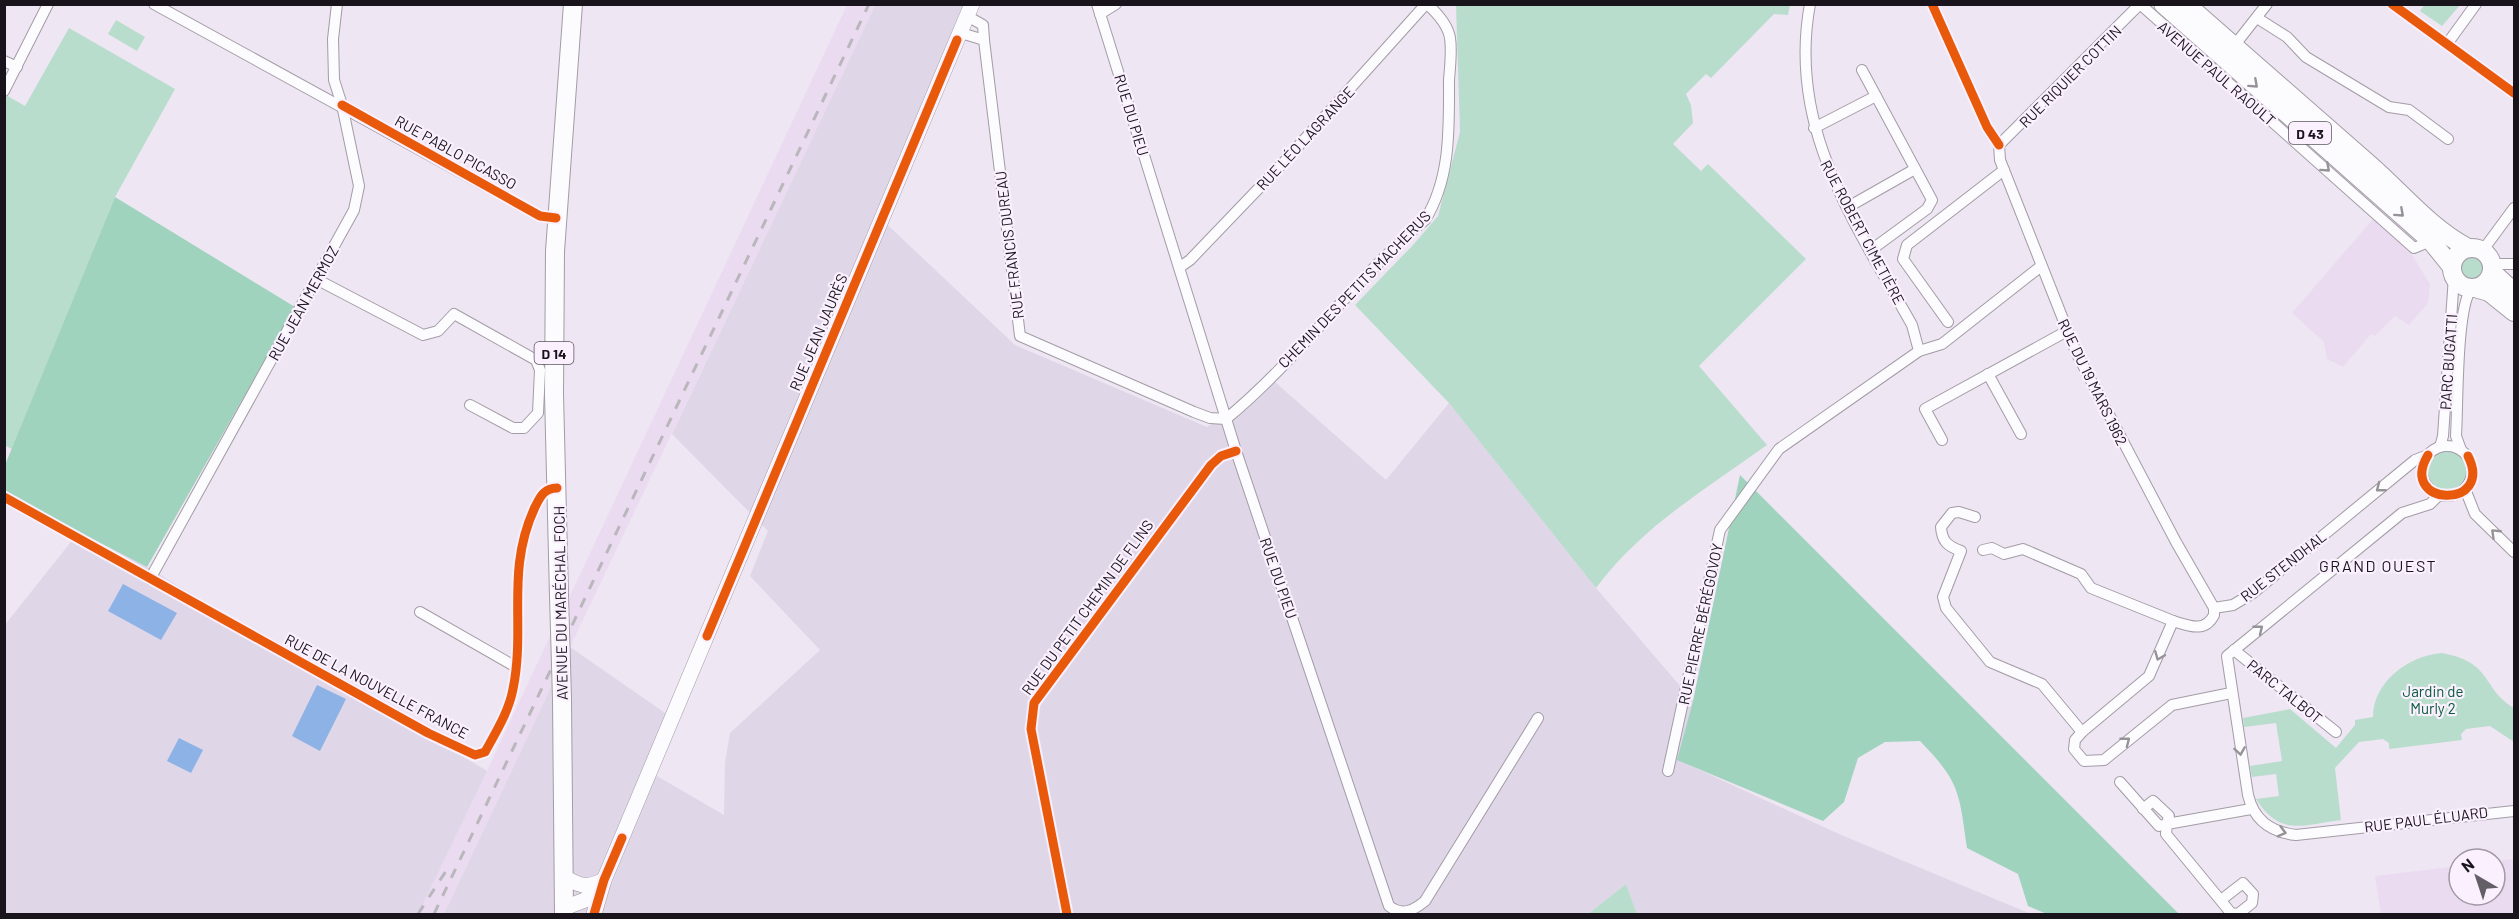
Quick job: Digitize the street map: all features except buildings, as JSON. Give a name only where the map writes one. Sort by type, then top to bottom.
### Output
[{"type":"main road","name":"AVENUE DU MARÉCHAL FOCH","points":[[564,911],[562,699],[554,394],[556,218],[573,4]]},
{"type":"main road","name":"D 43","points":[[2163,4],[2214,48],[2233,55],[2435,226],[2454,241],[2484,258],[2514,292]]},
{"type":"main road","name":"D 43","points":[[2186,4],[2233,55],[2431,241],[2453,271]]},
{"type":"main road","name":"RUE JEAN JAURÈS","points":[[594,915],[604,880],[970,10]]},
{"type":"main road","points":[[2473,288],[2488,281],[2484,258],[2458,253],[2453,271],[2460,283],[2473,288],[2489,292],[2514,312]]},
{"type":"main road","points":[[563,876],[576,885],[587,887],[604,880]]},
{"type":"main road","points":[[564,911],[585,900],[604,880]]},
{"type":"street","points":[[4,90],[48,4]]},
{"type":"street","name":"RUE PABLO PICASSO","points":[[154,4],[342,105],[540,216],[556,218]]},
{"type":"street","name":"RUE JEAN MERMOZ","points":[[150,579],[354,210],[359,186],[342,105],[334,80],[333,39],[337,4]]},
{"type":"street","points":[[1099,9],[1116,4]]},
{"type":"street","name":"RUE LÉO LAGRANGE","points":[[1180,267],[1191,260],[1284,162],[1427,4]]},
{"type":"street","name":"CHEMIN DES PETITS MACHERUS","points":[[1226,419],[1307,342],[1354,290],[1425,220],[1433,207],[1438,194],[1449,132],[1450,37],[1439,15],[1427,4]]},
{"type":"street","name":"RUE ROBERT CIMETIÈRE","points":[[1810,4],[1805,68],[1814,128],[1824,159],[1912,325],[1920,351]]},
{"type":"street","name":"RUE DU 19 MARS 1962","points":[[1932,4],[1987,127],[1999,146],[2004,170],[2040,267],[2082,366],[2214,608]]},
{"type":"street","name":"RUE RIQUIER COTTIN","points":[[1999,146],[2140,4]]},
{"type":"street","name":"AVENUE PAUL RAOULT","points":[[2140,4],[2414,248],[2431,241]]},
{"type":"street","points":[[2233,55],[2267,4]]},
{"type":"street","points":[[2392,4],[2514,93]]},
{"type":"street","points":[[2447,44],[2476,4]]},
{"type":"street","name":"RUE DU PIEU","points":[[1099,9],[1236,450],[1385,895],[1389,906],[1395,911],[1408,912],[1425,901],[1538,718]]},
{"type":"street","name":"RUE FRANCIS DUREAU","points":[[970,10],[982,25],[1020,336],[1194,412],[1210,418],[1226,419]]},
{"type":"street","points":[[2257,18],[2286,37],[2306,57],[2389,107],[2409,110],[2448,139]]},
{"type":"street","points":[[961,33],[984,40]]},
{"type":"street","points":[[4,61],[17,67]]},
{"type":"street","points":[[1862,70],[1932,200],[1931,204],[1871,250]]},
{"type":"street","points":[[1814,128],[1876,96]]},
{"type":"street","points":[[1848,207],[1915,170]]},
{"type":"street","points":[[1948,322],[1903,259],[1907,245],[2004,170]]},
{"type":"street","points":[[2514,208],[2484,258],[2514,264]]},
{"type":"street","name":"RUE PIERRE BÉRÉGOVOY","points":[[1668,771],[1720,530],[1779,449],[1920,351],[1942,344],[2040,267]]},
{"type":"street","name":"PARC BUGATTI","points":[[2440,447],[2444,422],[2453,271]]},
{"type":"street","points":[[316,279],[423,335],[438,331],[454,314],[536,360],[540,370],[538,413],[524,429],[513,428],[470,405]]},
{"type":"street","name":"PARC BUGATTI","points":[[2461,450],[2456,436],[2462,324],[2464,300],[2473,288]]},
{"type":"street","points":[[1942,440],[1925,409],[2067,331]]},
{"type":"street","points":[[1988,374],[2021,434]]},
{"type":"street","points":[[2447,446],[2461,450],[2468,456],[2473,472],[2465,489],[2453,496],[2432,492],[2423,478],[2422,470],[2428,455],[2440,447],[2447,446]]},
{"type":"street","name":"RUE DU PETIT CHEMIN DE FLINS","points":[[1067,915],[1031,729],[1034,703],[1211,465],[1221,456],[1236,450]]},
{"type":"street","name":"RUE STENDHAL","points":[[1983,550],[1992,549],[2004,554],[2023,549],[2081,574],[2091,588],[2173,621],[2192,627],[2202,627],[2212,620],[2214,608],[2233,604],[2253,593],[2415,460],[2428,455]]},
{"type":"street","name":"RUE DE LA NOUVELLE FRANCE","points":[[4,497],[428,733],[475,755],[485,752],[503,720],[513,691],[516,667],[516,578],[523,538],[539,498],[545,491],[557,488]]},
{"type":"street","points":[[2465,489],[2475,514],[2514,552]]},
{"type":"street","points":[[2120,782],[2159,826],[2251,809],[2227,656],[2402,513],[2430,504],[2439,495]]},
{"type":"street","points":[[1975,518],[1959,512],[1952,513],[1941,527],[1942,538],[1949,546],[1961,551],[1942,597],[1946,608],[1990,662],[2042,684],[2082,732]]},
{"type":"street","points":[[420,612],[516,667]]},
{"type":"street","points":[[2173,621],[2149,676],[2082,732],[2075,740],[2074,749],[2078,756],[2092,762],[2104,760],[2172,705],[2231,693]]},
{"type":"street","name":"PARC TALBOT","points":[[2234,650],[2336,732]]},
{"type":"street","name":"RUE PAUL ÉLUARD","points":[[2251,809],[2269,827],[2285,834],[2514,811]]},
{"type":"street","points":[[2167,824],[2166,834],[2221,900]]},
{"type":"shaded area","points":[[876,4],[967,5],[878,216],[1015,345],[1207,427],[1275,382],[1386,480],[1449,403],[1596,588],[1693,701],[1678,760],[1839,834],[2031,914],[1637,914],[1626,884],[1588,914],[444,914],[570,647],[668,715],[645,769],[724,815],[725,763],[730,733],[820,650],[750,576],[768,531],[672,434]]},
{"type":"shaded area","points":[[847,5],[876,5],[570,647],[569,598]]},
{"type":"shaded area","points":[[2373,219],[2412,255],[2430,284],[2428,303],[2409,325],[2395,316],[2375,336],[2371,334],[2343,367],[2327,359],[2324,342],[2292,313]]},
{"type":"shaded area","points":[[78,533],[147,567],[487,771],[418,914],[5,914],[4,626]]},
{"type":"shaded area","points":[[551,634],[552,685],[444,914],[409,914],[487,771]]},
{"type":"shaded area","points":[[2514,859],[2514,914],[2381,914],[2375,876],[2447,867],[2447,907],[2507,907],[2507,860]]},
{"type":"green space","points":[[2425,4],[2460,5],[2442,26],[2420,11]]},
{"type":"green space","points":[[1456,5],[1790,5],[1788,15],[1774,14],[1711,78],[1706,74],[1686,94],[1691,105],[1693,123],[1673,144],[1701,171],[1708,164],[1806,259],[1699,366],[1767,445],[1698,493],[1654,528],[1633,546],[1596,588],[1449,403],[1355,305],[1438,216],[1460,132]]},
{"type":"green space","points":[[116,20],[145,37],[137,51],[108,34]]},
{"type":"green space","points":[[69,28],[175,89],[115,197],[12,449],[4,445],[4,94],[25,106]]},
{"type":"green space","points":[[115,197],[295,307],[147,567],[5,494],[5,465]]},
{"type":"green space","points":[[2472,254],[2482,258],[2486,268],[2482,278],[2472,282],[2462,278],[2458,268],[2462,258]]},
{"type":"green space","points":[[2446,451],[2461,457],[2467,472],[2461,487],[2446,493],[2431,487],[2425,472],[2431,457]]},
{"type":"green space","points":[[1740,475],[2179,914],[2047,914],[2028,906],[2018,874],[1967,848],[1962,813],[1955,789],[1943,767],[1920,741],[1885,742],[1858,758],[1844,802],[1823,821],[1677,760],[1693,701]]},
{"type":"green space","name":"Jardin de Murly 2","points":[[2442,653],[2458,657],[2479,669],[2496,693],[2514,708],[2514,742],[2490,726],[2466,729],[2461,734],[2462,740],[2389,749],[2389,743],[2383,739],[2359,742],[2335,768],[2341,820],[2293,826],[2283,824],[2265,811],[2256,799],[2279,796],[2276,774],[2252,777],[2250,766],[2282,761],[2276,723],[2244,727],[2243,718],[2290,709],[2336,748],[2355,725],[2355,720],[2373,717],[2379,693],[2395,673],[2417,659]]},
{"type":"green space","points":[[1626,884],[1637,914],[1588,914]]},
{"type":"water","points":[[123,584],[177,613],[161,640],[108,611]]},
{"type":"water","points":[[317,685],[346,699],[320,751],[292,736]]},
{"type":"water","points":[[179,738],[203,750],[191,773],[167,761]]},
{"type":"railway","points":[[434,914],[869,4]]},
{"type":"railway","points":[[418,914],[448,868]]},
{"type":"cycle path","points":[[1932,4],[1987,127],[1999,145]]},
{"type":"cycle path","points":[[2392,4],[2514,93]]},
{"type":"cycle path","points":[[707,636],[957,40]]},
{"type":"cycle path","points":[[342,105],[540,216],[556,218]]},
{"type":"cycle path","points":[[1067,914],[1031,729],[1034,703],[1211,465],[1221,456],[1236,451]]},
{"type":"cycle path","points":[[2428,455],[2422,472],[2425,485],[2434,492],[2447,495],[2459,493],[2469,486],[2473,474],[2468,456]]},
{"type":"cycle path","points":[[4,497],[428,733],[475,755],[485,752],[502,721],[511,697],[518,643],[518,576],[526,531],[535,507],[543,494],[557,488]]},
{"type":"cycle path","points":[[594,914],[604,880],[622,838]]},
{"type":"district","name":"GRAND OUEST","points":[[2378,565]]}]
